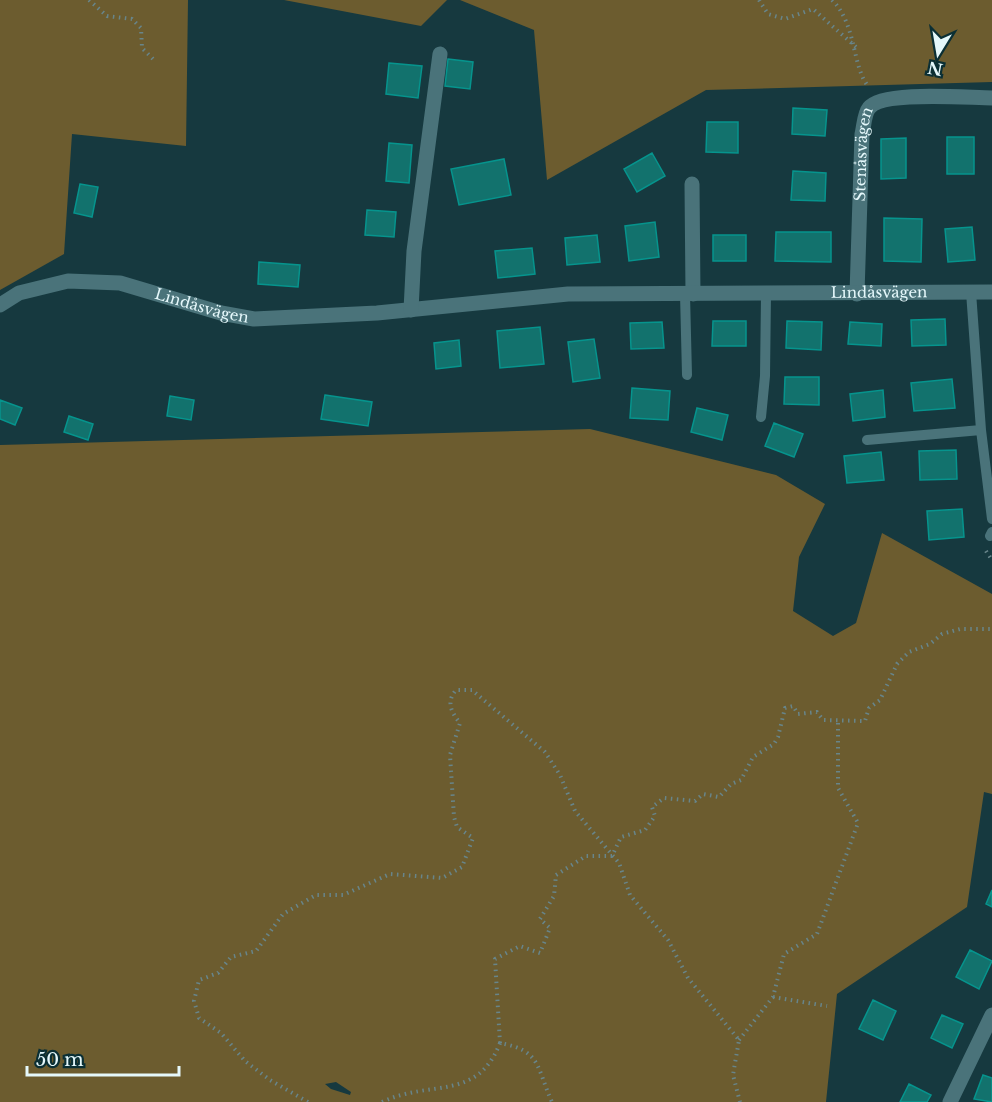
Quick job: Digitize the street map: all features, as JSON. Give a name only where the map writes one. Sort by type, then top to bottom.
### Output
[{"type":"street","points":[[411,310],[414,250],[440,54]]},
{"type":"street","name":"Stenåsvägen","points":[[857,294],[862,134],[868,109],[878,100],[908,97],[992,98]]},
{"type":"street","points":[[689,294],[692,184]]},
{"type":"street","name":"Lindåsvägen","points":[[0,305],[19,293],[68,281],[120,283],[221,313],[254,319],[411,310],[568,294],[992,292]]},
{"type":"street","points":[[950,1102],[992,1015]]},
{"type":"lane","points":[[971,292],[981,430],[992,519]]},
{"type":"lane","points":[[687,375],[689,294]]},
{"type":"lane","points":[[761,417],[765,376],[766,294]]},
{"type":"lane","points":[[867,440],[981,430]]},
{"type":"path","points":[[89,0],[106,16],[132,19],[141,28],[142,48],[156,62]]},
{"type":"path","points":[[759,0],[768,15],[785,19],[813,9],[856,47]]},
{"type":"path","points":[[832,0],[839,7],[856,47],[863,81],[875,93],[878,100]]},
{"type":"path","points":[[612,856],[621,837],[645,830],[655,816],[652,807],[664,798],[695,801],[703,794],[719,797],[731,784],[741,780],[753,757],[774,744],[778,737],[784,708],[793,706],[798,714],[817,712],[823,720],[865,721],[868,708],[880,700],[897,663],[909,652],[930,644],[942,634],[960,629],[992,629]]},
{"type":"path","points":[[308,1102],[270,1080],[245,1061],[221,1033],[199,1018],[194,1001],[199,980],[218,973],[231,957],[256,951],[283,914],[316,895],[344,895],[390,874],[441,878],[462,867],[473,838],[457,827],[454,817],[450,755],[460,723],[451,712],[450,697],[456,690],[472,690],[545,752],[560,775],[575,811],[619,863],[630,895],[668,940],[688,978],[739,1040]]},
{"type":"path","points":[[740,1102],[733,1074],[739,1040],[773,997],[784,954],[818,934],[858,823],[838,788],[838,720]]},
{"type":"path","points":[[382,1102],[476,1083],[492,1065],[500,1043],[495,959],[520,946],[540,953],[550,928],[540,919],[554,896],[556,875],[586,856],[612,856]]},
{"type":"path","points":[[773,997],[827,1005]]},
{"type":"path","points":[[500,1043],[520,1047],[533,1055],[552,1102]]},
{"type":"shaded area","points":[[0,0],[188,0],[186,146],[72,134],[64,254],[0,290]]},
{"type":"shaded area","points":[[284,0],[447,0],[421,26]]},
{"type":"shaded area","points":[[460,0],[992,0],[992,82],[706,90],[547,180],[534,30]]},
{"type":"shaded area","points":[[590,429],[776,475],[825,504],[799,557],[793,611],[833,636],[856,623],[882,533],[992,594],[992,794],[984,792],[967,907],[837,994],[826,1102],[0,1102],[0,445]],"holes":[[[336,1082],[351,1092],[350,1095],[331,1089],[325,1084]]]},
{"type":"building","points":[[448,59],[473,62],[470,89],[445,86]]},
{"type":"building","points":[[389,63],[422,66],[418,98],[386,94]]},
{"type":"building","points":[[793,108],[827,110],[825,136],[792,134]]},
{"type":"building","points":[[707,122],[738,122],[738,153],[706,152]]},
{"type":"building","points":[[947,137],[974,137],[974,174],[947,174]]},
{"type":"building","points":[[906,138],[906,178],[881,179],[881,139]]},
{"type":"building","points":[[389,143],[412,145],[409,183],[386,181]]},
{"type":"building","points":[[652,153],[665,176],[637,192],[624,169]]},
{"type":"building","points":[[504,159],[511,195],[459,205],[451,169]]},
{"type":"building","points":[[793,171],[826,173],[825,201],[791,200]]},
{"type":"building","points":[[80,184],[98,187],[92,217],[74,213]]},
{"type":"building","points":[[367,210],[396,212],[394,237],[365,235]]},
{"type":"building","points":[[884,218],[922,219],[921,262],[884,261]]},
{"type":"building","points":[[655,222],[659,257],[629,261],[625,226]]},
{"type":"building","points":[[972,227],[975,260],[948,262],[945,229]]},
{"type":"building","points":[[776,232],[831,232],[831,262],[775,261]]},
{"type":"building","points":[[597,235],[600,262],[567,265],[565,238]]},
{"type":"building","points":[[713,235],[746,235],[746,261],[713,261]]},
{"type":"building","points":[[532,248],[535,274],[498,278],[495,251]]},
{"type":"building","points":[[259,262],[300,265],[298,287],[258,284]]},
{"type":"building","points":[[945,319],[946,345],[912,346],[911,320]]},
{"type":"building","points":[[713,321],[746,321],[746,346],[712,346]]},
{"type":"building","points":[[787,321],[822,322],[821,350],[786,348]]},
{"type":"building","points":[[662,322],[664,348],[631,349],[630,323]]},
{"type":"building","points":[[850,322],[882,324],[881,346],[848,344]]},
{"type":"building","points":[[540,327],[544,364],[500,368],[497,331]]},
{"type":"building","points":[[594,339],[600,378],[573,382],[568,342]]},
{"type":"building","points":[[459,340],[461,366],[436,369],[434,343]]},
{"type":"building","points":[[785,377],[819,377],[819,405],[784,404]]},
{"type":"building","points":[[952,379],[955,408],[914,411],[911,383]]},
{"type":"building","points":[[632,388],[670,391],[668,420],[630,418]]},
{"type":"building","points":[[883,390],[885,417],[853,421],[850,394]]},
{"type":"building","points":[[325,395],[372,402],[368,426],[321,419]]},
{"type":"building","points":[[170,396],[194,400],[191,420],[167,416]]},
{"type":"building","points":[[0,400],[22,408],[15,425],[0,419]]},
{"type":"building","points":[[697,408],[728,415],[722,440],[691,432]]},
{"type":"building","points":[[69,416],[93,424],[88,440],[64,432]]},
{"type":"building","points":[[774,423],[803,434],[794,457],[765,446]]},
{"type":"building","points":[[956,450],[957,479],[920,480],[919,451]]},
{"type":"building","points":[[881,452],[884,480],[847,483],[844,456]]},
{"type":"building","points":[[962,509],[964,537],[929,540],[927,511]]},
{"type":"building","points":[[992,890],[992,907],[986,904]]},
{"type":"building","points":[[970,950],[992,961],[979,989],[956,977]]},
{"type":"building","points":[[873,1000],[896,1011],[883,1040],[859,1029]]},
{"type":"building","points":[[942,1015],[963,1024],[952,1048],[931,1038]]},
{"type":"building","points":[[983,1075],[992,1078],[992,1102],[974,1099]]},
{"type":"building","points":[[909,1084],[931,1095],[927,1102],[900,1102]]}]
